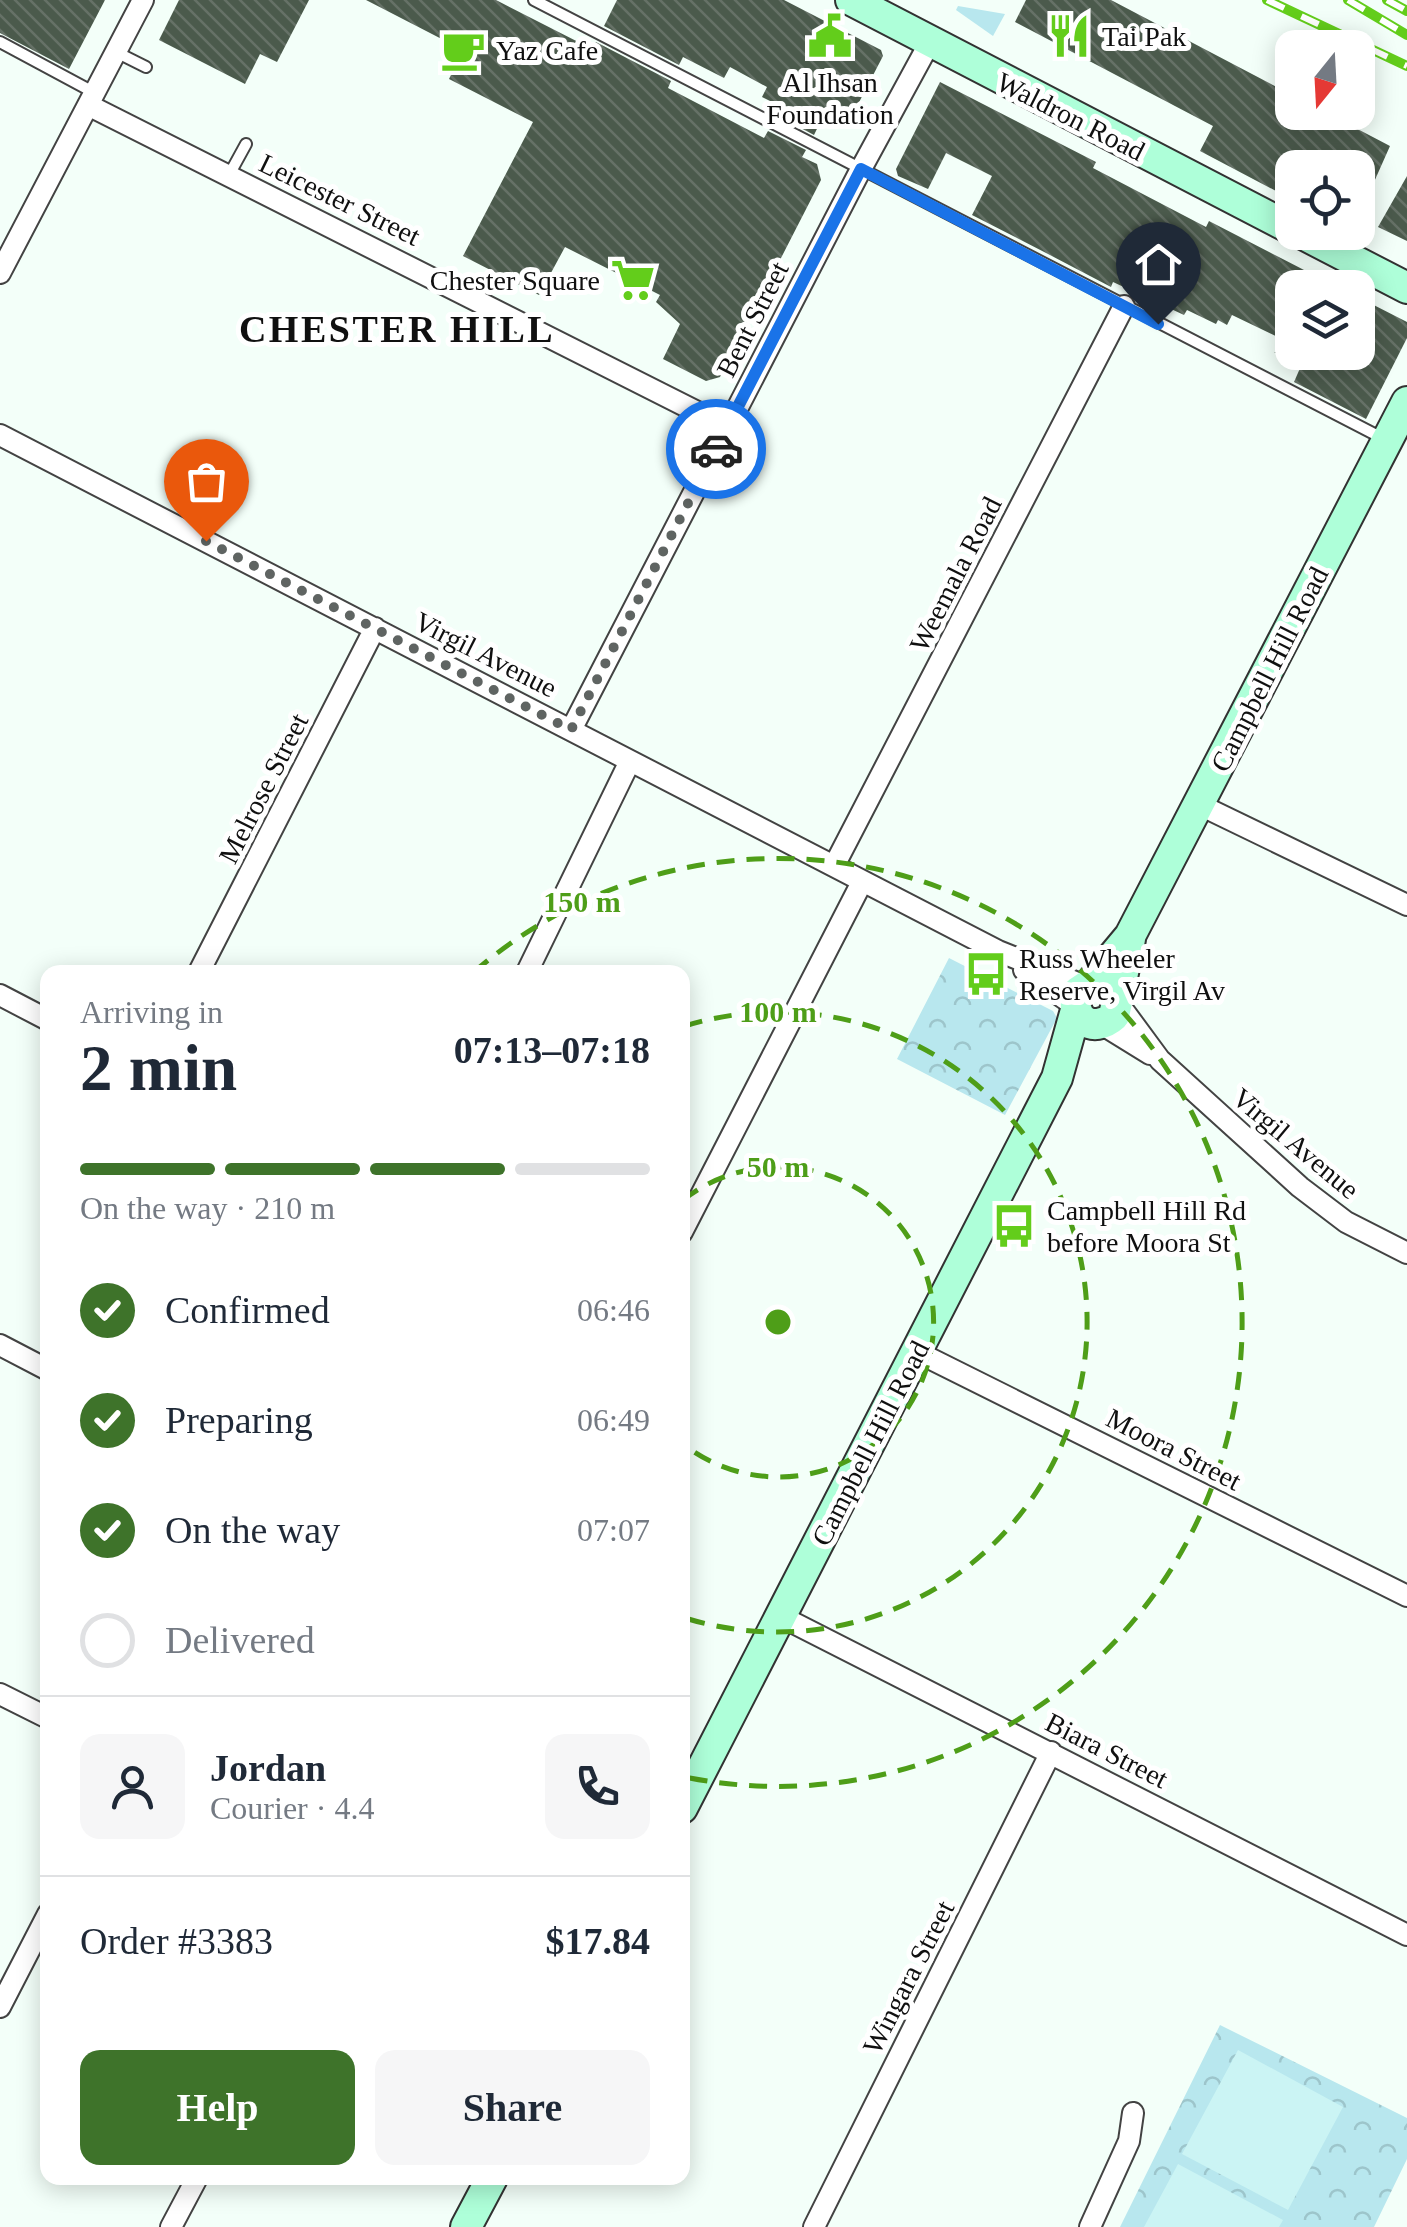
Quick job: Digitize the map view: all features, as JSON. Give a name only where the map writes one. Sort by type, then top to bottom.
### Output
[{"type":"street","points":[[0,273],[143,0]]},
{"type":"street","name":"Waldron Road","points":[[851,0],[1275,220]]},
{"type":"street","name":"Bent Street","points":[[571,730],[930,42]]},
{"type":"street","name":"Leicester Street","points":[[92,99],[229,175],[727,427]]},
{"type":"street","name":"Waldron Road","points":[[1333,250],[1407,288]]},
{"type":"street","name":"Weemala Road","points":[[834,866],[1124,306]]},
{"type":"street","name":"Campbell Hill Road","points":[[690,1792],[1407,402]]},
{"type":"street","name":"Virgil Avenue","points":[[0,436],[998,951],[1095,1005],[1322,1205],[1407,1253]]},
{"type":"street","name":"Melrose Street","points":[[203,965],[375,628]]},
{"type":"street","points":[[529,965],[630,761]]},
{"type":"street","points":[[1200,805],[1407,906]]},
{"type":"street","points":[[690,1216],[862,882]]},
{"type":"street","points":[[0,995],[40,1016]]},
{"type":"street","points":[[0,1345],[40,1366]]},
{"type":"street","name":"Moora Street","points":[[917,1352],[1407,1596]]},
{"type":"street","name":"Biara Street","points":[[780,1616],[1407,1935]]},
{"type":"street","points":[[0,1694],[40,1714]]},
{"type":"street","name":"Wingara Street","points":[[814,2227],[1051,1752]]},
{"type":"street","points":[[0,2006],[40,1929]]},
{"type":"street","points":[[1090,2227],[1129,2141],[1134,2113]]},
{"type":"street","points":[[171,2227],[192,2185]]},
{"type":"street","points":[[466,2227],[488,2185]]},
{"type":"lane","points":[[534,0],[1387,440]]},
{"type":"lane","points":[[0,42],[92,99]]},
{"type":"lane","points":[[116,52],[146,67]]},
{"type":"lane","points":[[229,175],[246,144]]},
{"type":"green space","points":[[958,6],[1005,14],[993,36],[956,10]]},
{"type":"green space","points":[[949,958],[1053,1011],[1057,1018],[1005,1115],[897,1059]]},
{"type":"green space","points":[[1220,2025],[1407,2118],[1407,2159],[1374,2227],[1120,2227]]},
{"type":"shaded area","points":[[1238,2050],[1343,2107],[1288,2210],[1182,2154]]},
{"type":"shaded area","points":[[1178,2164],[1283,2220],[1279,2227],[1144,2227]]},
{"type":"building","points":[[0,0],[105,0],[69,69],[0,33]]},
{"type":"building","points":[[179,0],[309,0],[277,62],[260,54],[245,84],[159,40]]},
{"type":"building","points":[[366,0],[496,0],[592,49],[596,42],[671,81],[668,88],[764,138],[768,131],[806,150],[802,157],[817,164],[821,180],[720,377],[706,381],[663,359],[680,324],[656,302],[660,295],[565,247],[539,295],[463,256],[533,122],[449,79],[463,50]]},
{"type":"building","points":[[617,0],[784,0],[881,50],[883,56],[854,112],[830,102],[814,135],[776,115],[780,106],[762,97],[767,87],[730,67],[724,78],[683,57],[679,65],[604,26]]},
{"type":"building","points":[[1026,0],[1111,0],[1275,86],[1275,130],[1359,130],[1390,146],[1375,180],[1375,150],[1275,150],[1275,190],[1200,151],[1213,126],[1015,22]]},
{"type":"building","points":[[940,82],[1096,162],[1093,168],[1206,227],[1209,221],[1304,270],[1275,270],[1275,336],[1232,315],[1227,325],[1218,320],[1216,324],[1187,310],[1184,315],[1113,282],[1111,287],[972,215],[992,176],[946,153],[928,189],[898,176],[896,169]]},
{"type":"building","points":[[1407,176],[1407,241],[1378,227]]},
{"type":"building","points":[[1375,306],[1407,322],[1407,338],[1366,419],[1294,382],[1299,370],[1375,370]]},
{"type":"railway","points":[[1267,0],[1407,66]]},
{"type":"railway","points":[[1348,0],[1407,35]]},
{"type":"railway","points":[[1387,0],[1407,11]]},
{"type":"way so far","points":[[206,541],[571,730],[716,449]]},
{"type":"place","name":"Al Ihsan Foundation","points":[[830,36]]},
{"type":"place","name":"Tai Pak","points":[[1069,36]]},
{"type":"place","name":"Yaz Cafe","points":[[463,50]]},
{"type":"place","name":"Chester Square","points":[[633,280]]},
{"type":"place","name":"Russ Wheeler Reserve, Virgil Av","points":[[986,974]]},
{"type":"place","name":"Campbell Hill Rd before Moora St","points":[[1014,1226]]},
{"type":"district","name":"CHESTER HILL","points":[[397,329]]},
{"type":"route","points":[[716,449],[861,169],[1158,324]]}]
